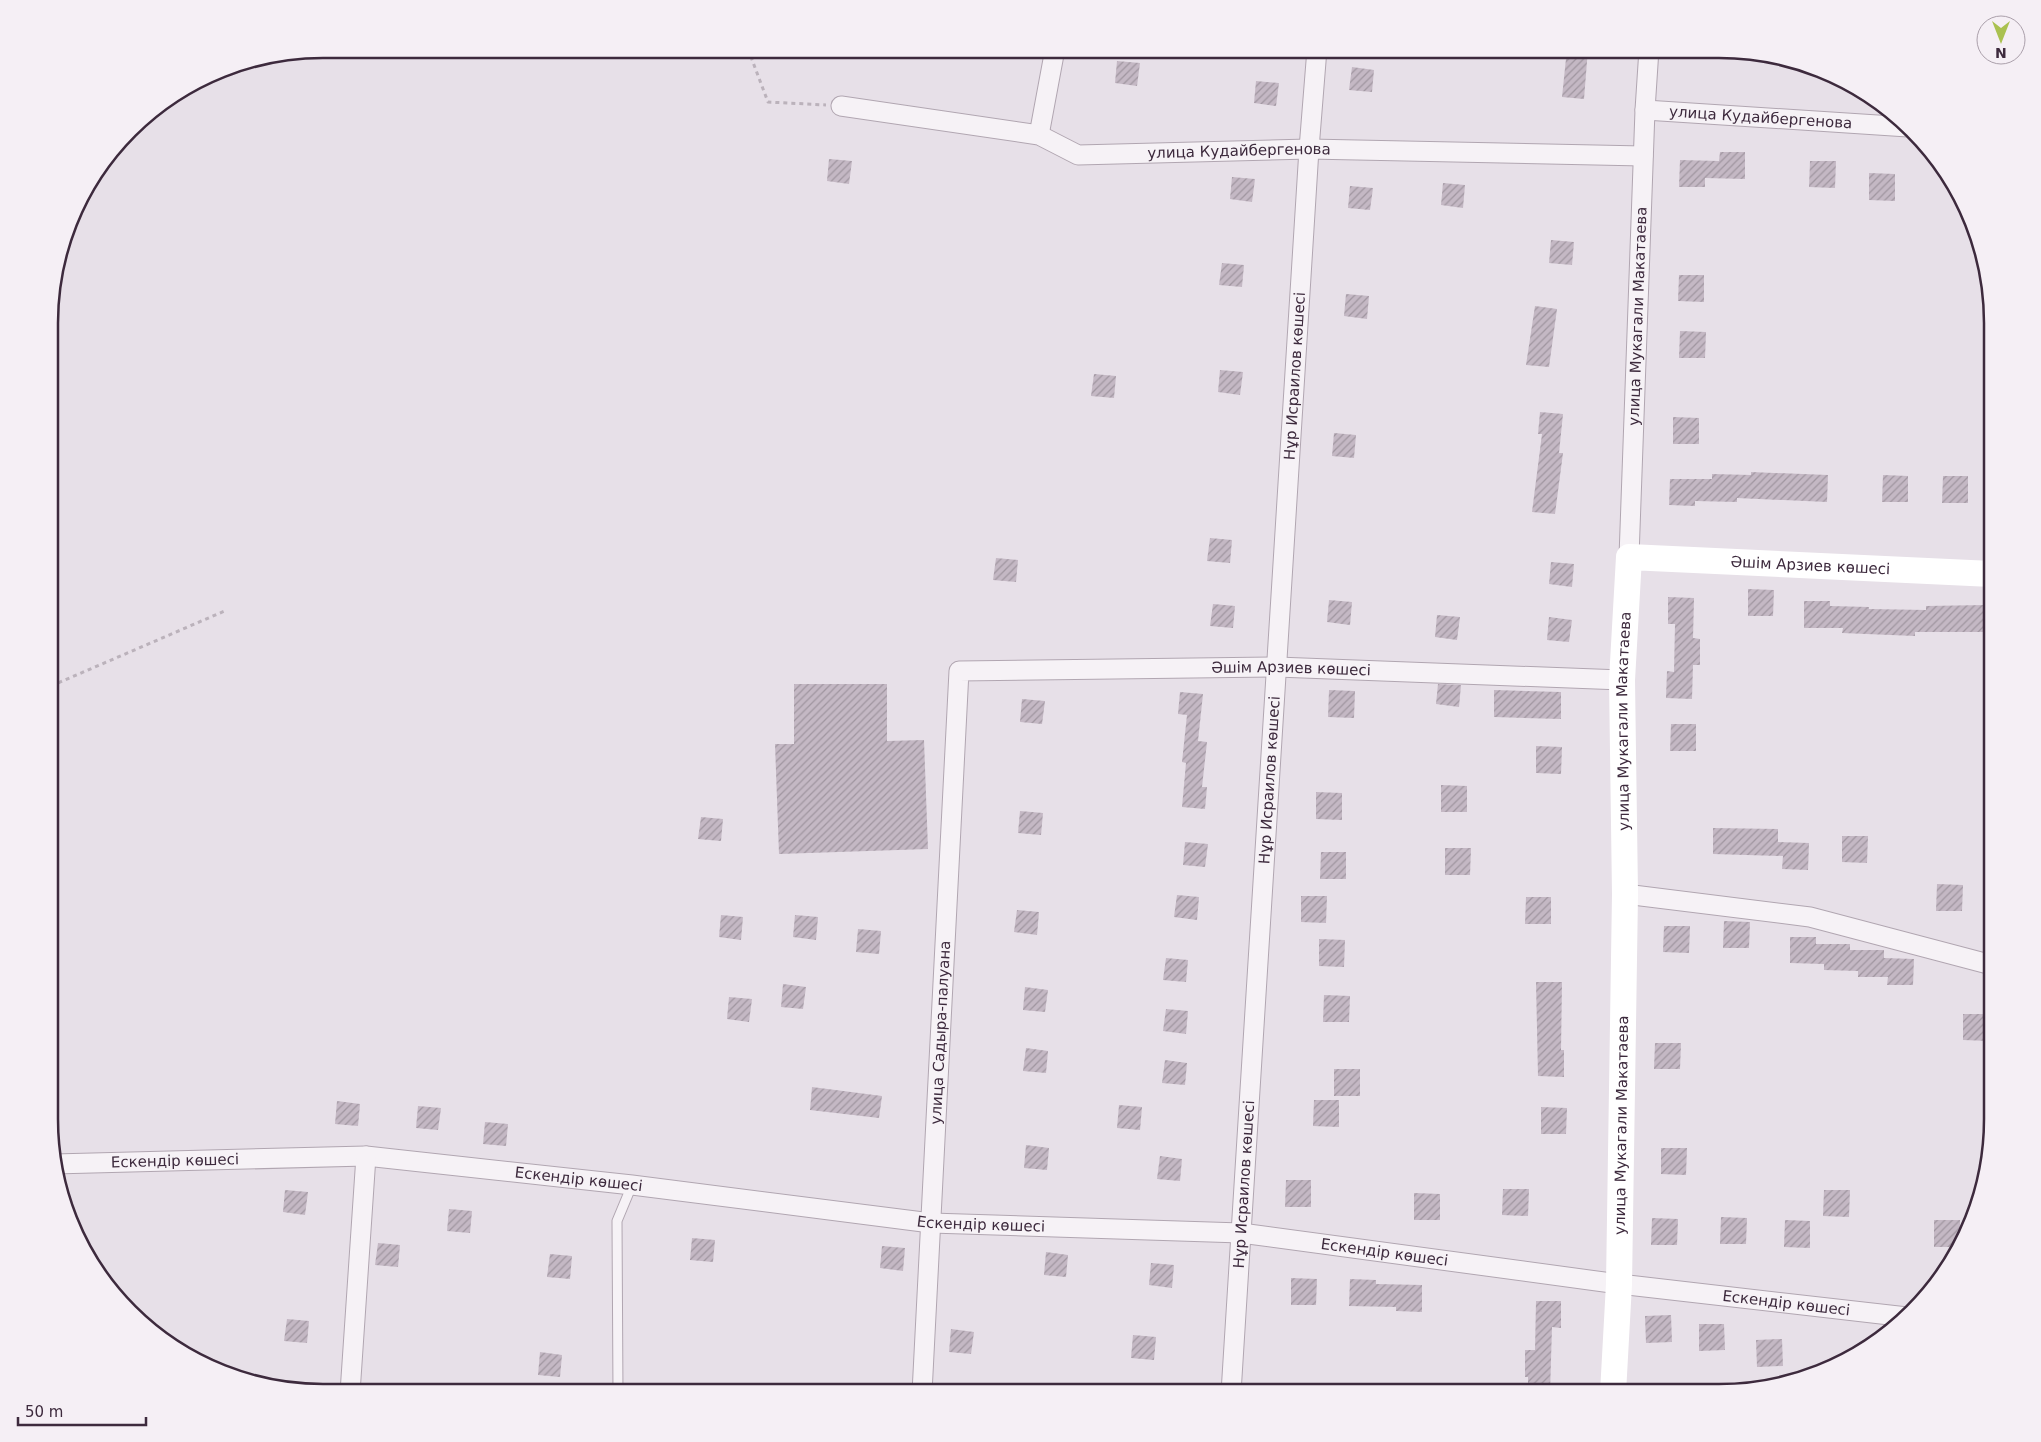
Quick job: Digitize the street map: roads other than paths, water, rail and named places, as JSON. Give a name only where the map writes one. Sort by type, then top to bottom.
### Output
[{"type":"street","points":[[1039,135],[1053,58]]},
{"type":"street","name":"Нұр Исраилов көшесі","points":[[1233,1384],[1309,149],[1316,58]]},
{"type":"street","name":"улица Мукагали Макатаева","points":[[1613,1384],[1619,1284],[1625,894],[1622,680],[1648,58]]},
{"type":"street","name":"улица Кудайбергенова","points":[[841,106],[1039,135],[1078,155],[1309,149],[1643,156]]},
{"type":"street","name":"улица Кудайбергенова","points":[[1645,110],[1897,126]]},
{"type":"street","name":"Әшім Арзиев көшесі","points":[[1628,557],[1984,574]]},
{"type":"street","name":"Әшім Арзиев көшесі","points":[[960,671],[1277,667],[1622,680]]},
{"type":"street","name":"улица Садыра-палуана","points":[[922,1384],[960,671]]},
{"type":"street","points":[[1625,894],[1810,917],[1984,963]]},
{"type":"street","points":[[351,1384],[366,1156]]},
{"type":"street","name":"Ескендір көшесі","points":[[62,1164],[366,1156],[632,1185],[931,1223],[1241,1233],[1619,1284],[1896,1316]]},
{"type":"lane","points":[[618,1384],[617,1221],[632,1185]]}]
